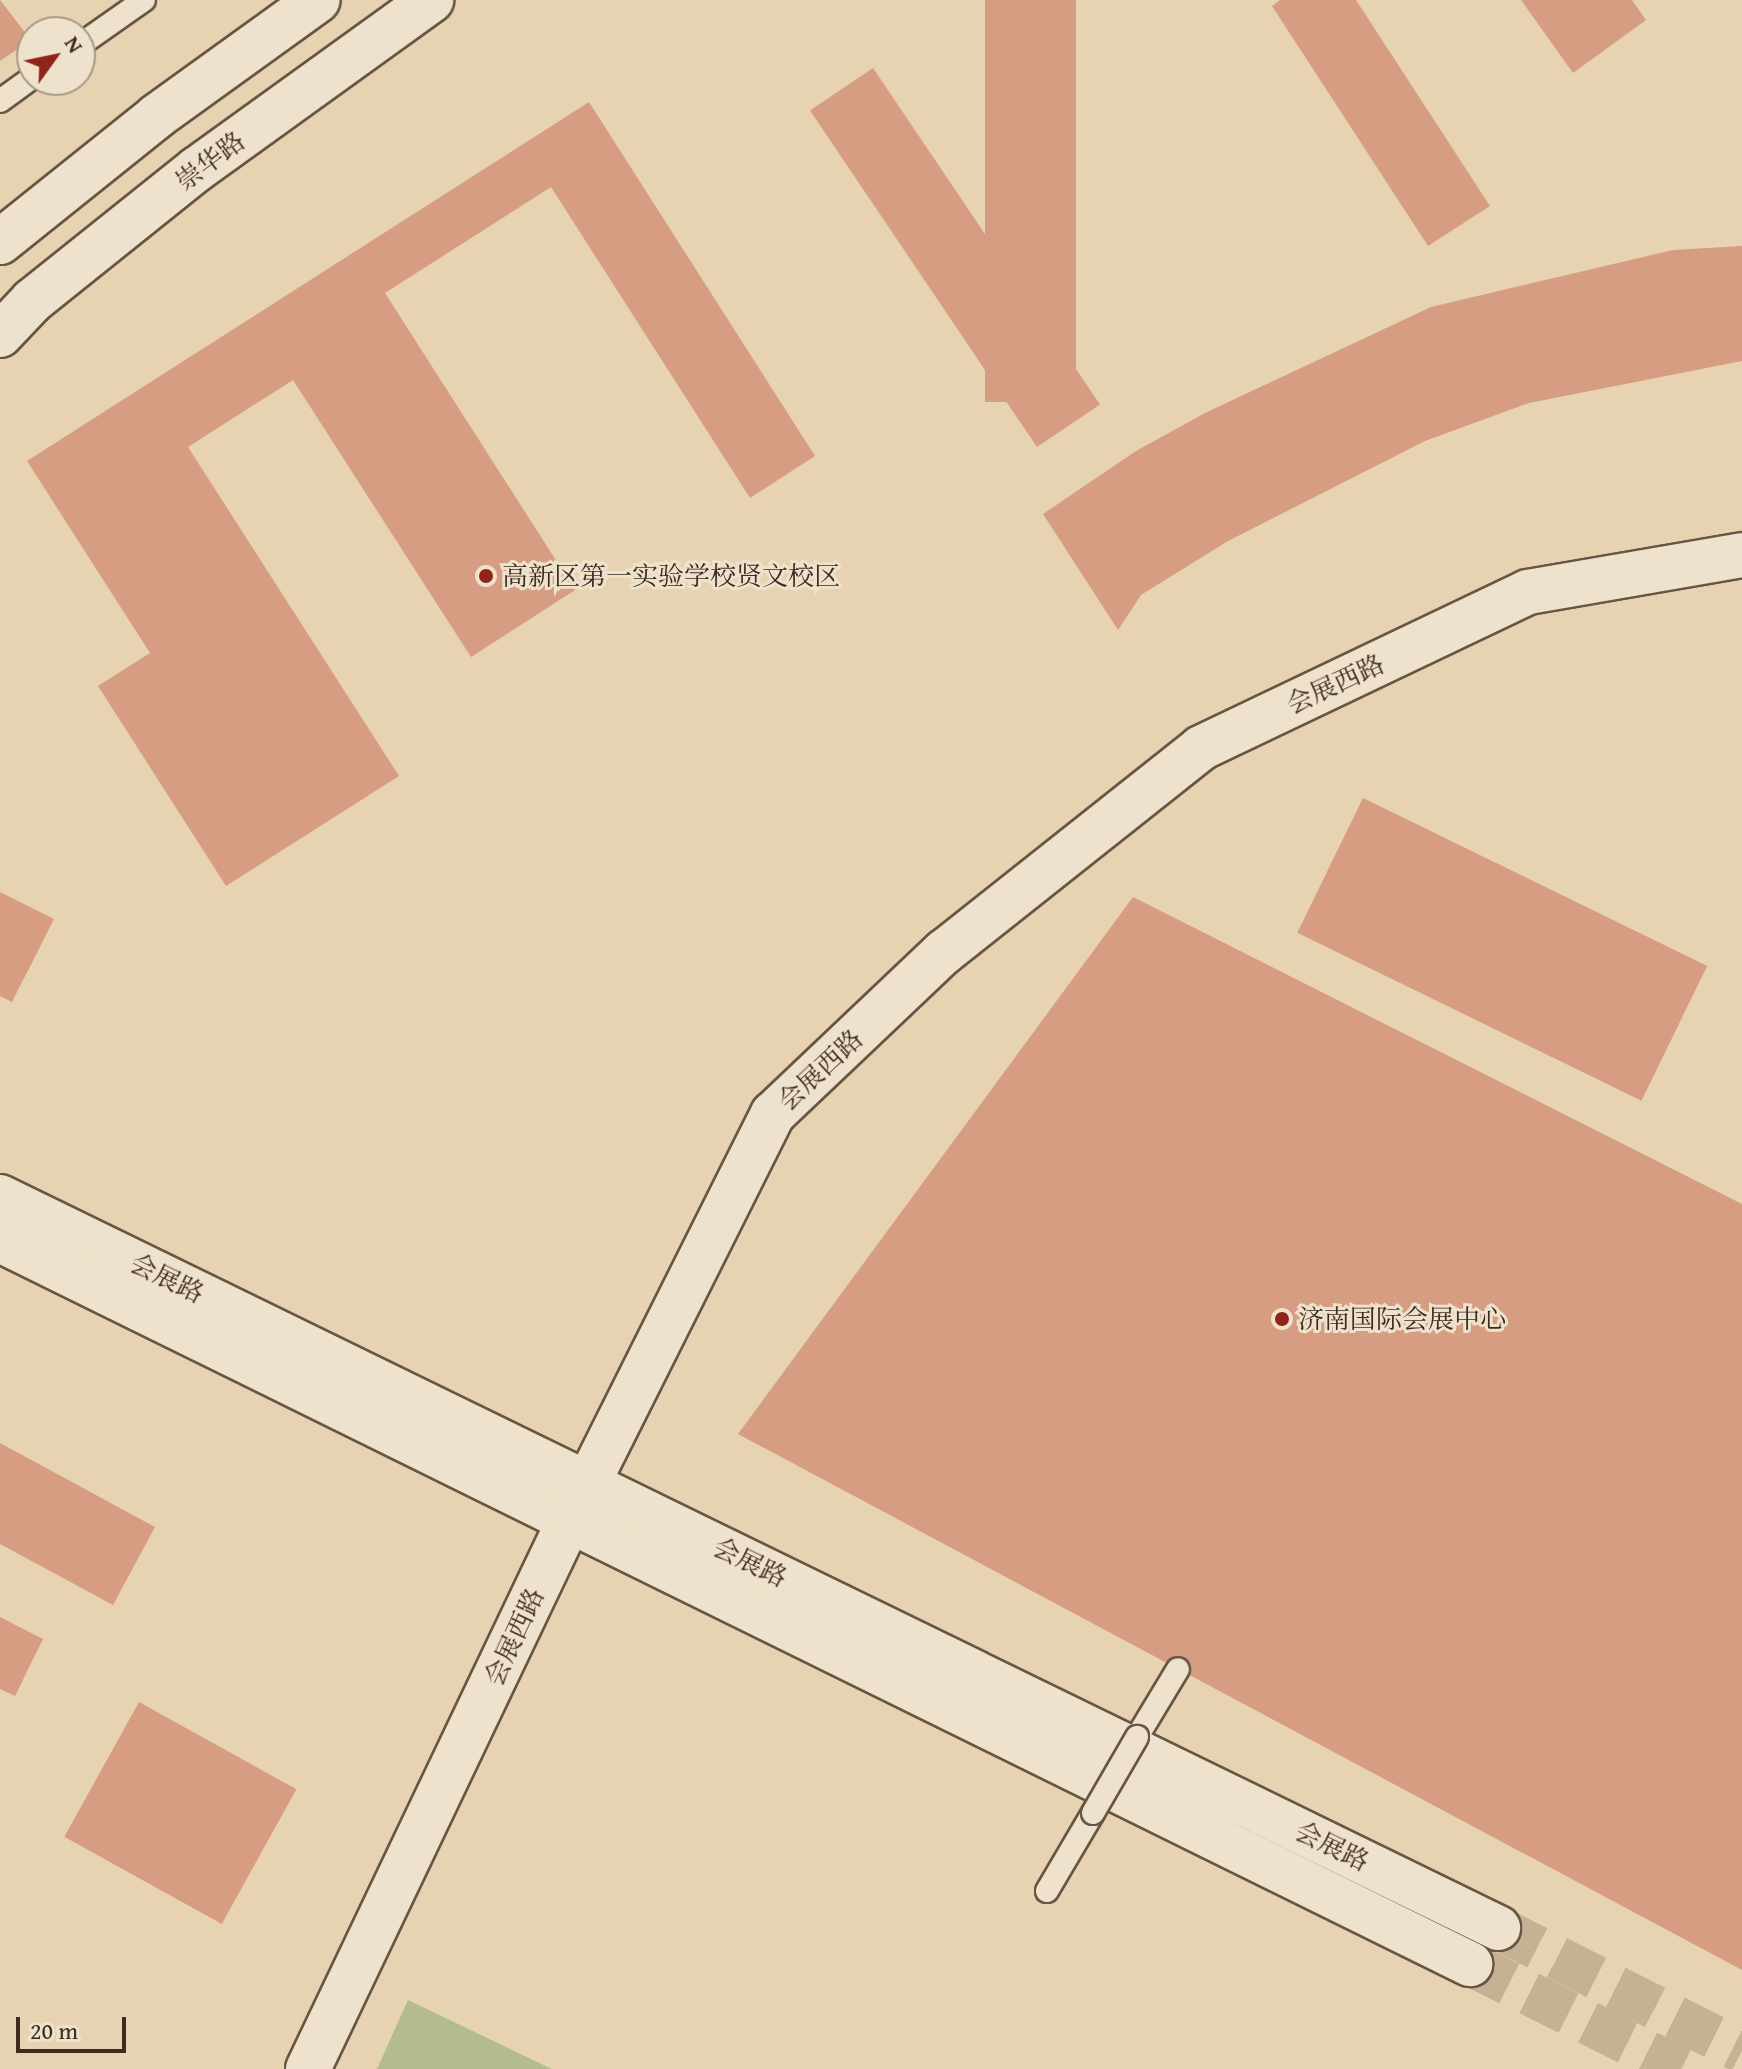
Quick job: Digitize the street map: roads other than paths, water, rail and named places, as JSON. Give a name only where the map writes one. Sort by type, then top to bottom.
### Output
[{"type":"street","points":[[0,242],[157,116],[318,0]]},
{"type":"street","name":"崇华路","points":[[0,335],[32,301],[197,169],[431,0]]},
{"type":"street","name":"会展西路","points":[[308,2069],[580,1500],[773,1114],[944,952],[1201,748],[1528,592],[1742,555]]},
{"type":"street","name":"会展路","points":[[0,1197],[1470,1964]]},
{"type":"street","name":"会展路","points":[[0,1240],[580,1500],[1498,1928]]},
{"type":"lane","points":[[96,34],[144,0]]},
{"type":"lane","points":[[1047,1891],[1178,1669]]},
{"type":"tunnel","points":[[1498,1928],[1742,2051]]},
{"type":"tunnel","points":[[1470,1964],[1681,2069]]},
{"type":"place","name":"高新区第一实验学校贤文校区","points":[[486,576]]},
{"type":"place","name":"济南国际会展中心","points":[[1282,1319]]}]
